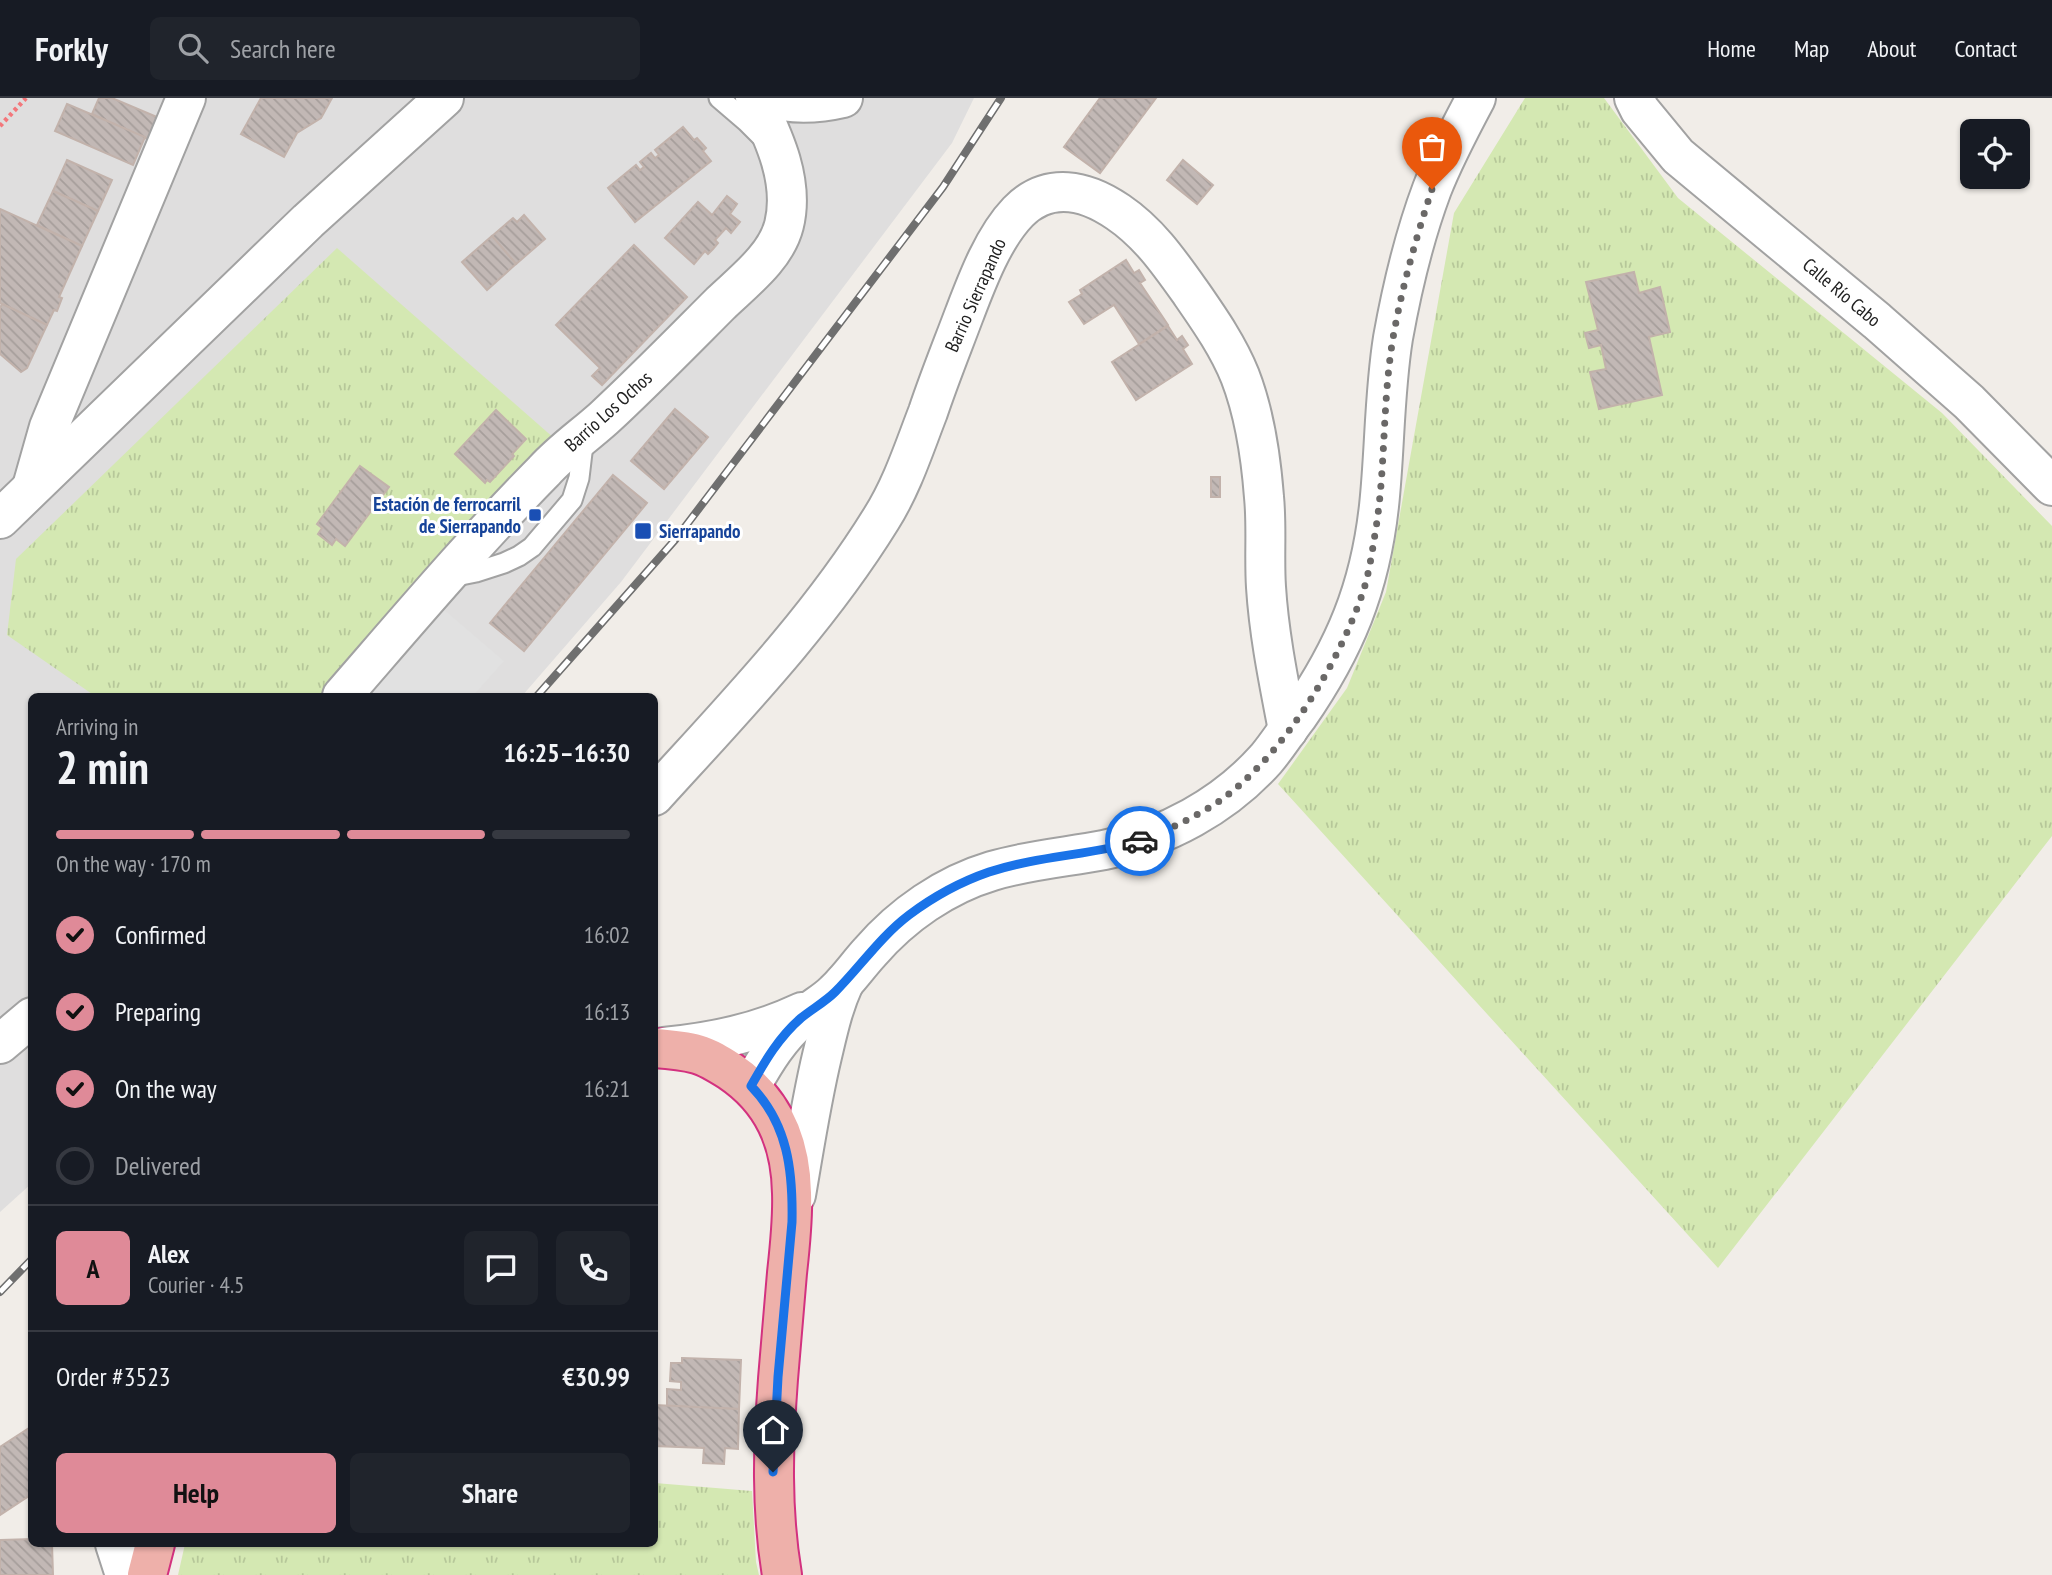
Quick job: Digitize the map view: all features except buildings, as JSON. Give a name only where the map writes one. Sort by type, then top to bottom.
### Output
[{"type":"highway","points":[[658,1048],[699,1055],[719,1063],[753,1089],[771,1111],[784,1141],[790,1168],[792,1222],[774,1429],[774,1513],[782,1575]]},
{"type":"highway","points":[[147,1575],[154,1547]]},
{"type":"street","points":[[32,487],[49,428],[186,98]]},
{"type":"street","points":[[0,519],[308,220],[444,98]]},
{"type":"street","name":"Barrio Los Ochos","points":[[344,693],[542,472],[687,337],[776,245],[784,226],[786,209],[783,166],[755,98]]},
{"type":"street","points":[[767,98],[812,104],[843,98]]},
{"type":"street","points":[[792,1222],[813,1094],[835,1001],[871,950],[908,916],[940,895],[990,872],[1138,841],[1191,818],[1220,800],[1266,759],[1329,669],[1364,589],[1379,503],[1388,376],[1400,302],[1432,189],[1447,153],[1476,98]]},
{"type":"street","name":"Calle Río Cabo","points":[[1634,98],[1640,110],[1678,156],[1949,384],[2052,486]]},
{"type":"street","name":"Barrio Sierrapando","points":[[658,792],[778,660],[855,559],[883,517],[908,467],[977,281],[1002,233],[1019,211],[1034,200],[1057,192],[1077,191],[1104,202],[1137,225],[1167,259],[1215,328],[1240,376],[1256,433],[1264,498],[1266,589],[1288,730]]},
{"type":"street","points":[[658,1048],[709,1042],[749,1032],[835,1001]]},
{"type":"street","points":[[753,1089],[773,1049],[784,1035],[801,1018],[835,1001]]},
{"type":"street","points":[[0,1044],[28,1020]]},
{"type":"street","points":[[116,1547],[125,1575]]},
{"type":"lane","points":[[719,98],[765,140],[783,166]]},
{"type":"path","points":[[0,126],[26,98]]},
{"type":"shaded area","points":[[0,98],[974,98],[952,143],[621,582],[525,693],[28,693],[28,1187],[0,1212]]},
{"type":"shaded area","points":[[441,607],[504,661],[476,693],[363,693]]},
{"type":"green space","points":[[1525,98],[1604,98],[1678,198],[1942,413],[2052,526],[2052,836],[1718,1268],[1278,784],[1347,688],[1386,592],[1454,213]]},
{"type":"green space","points":[[337,248],[555,439],[324,693],[91,693],[7,635],[16,559]]},
{"type":"green space","points":[[658,1483],[752,1491],[759,1575],[178,1575],[184,1547],[658,1547]]},
{"type":"railway","points":[[540,693],[675,540],[943,187],[1001,98]]},
{"type":"railway","points":[[0,1292],[28,1263]]},
{"type":"way so far","points":[[1140,841],[1164,832],[1220,800],[1266,759],[1310,698],[1343,642],[1364,589],[1376,532],[1386,394],[1393,339],[1409,264],[1432,189]]},
{"type":"place","name":"Estación de ferrocarril de Sierrapando","points":[[535,515]]},
{"type":"place","name":"Sierrapando","points":[[643,531]]},
{"type":"route","points":[[773,1472],[792,1192],[784,1141],[775,1118],[751,1086],[762,1065],[784,1035],[801,1018],[831,996],[893,928],[923,905],[990,872],[1140,841]]}]
